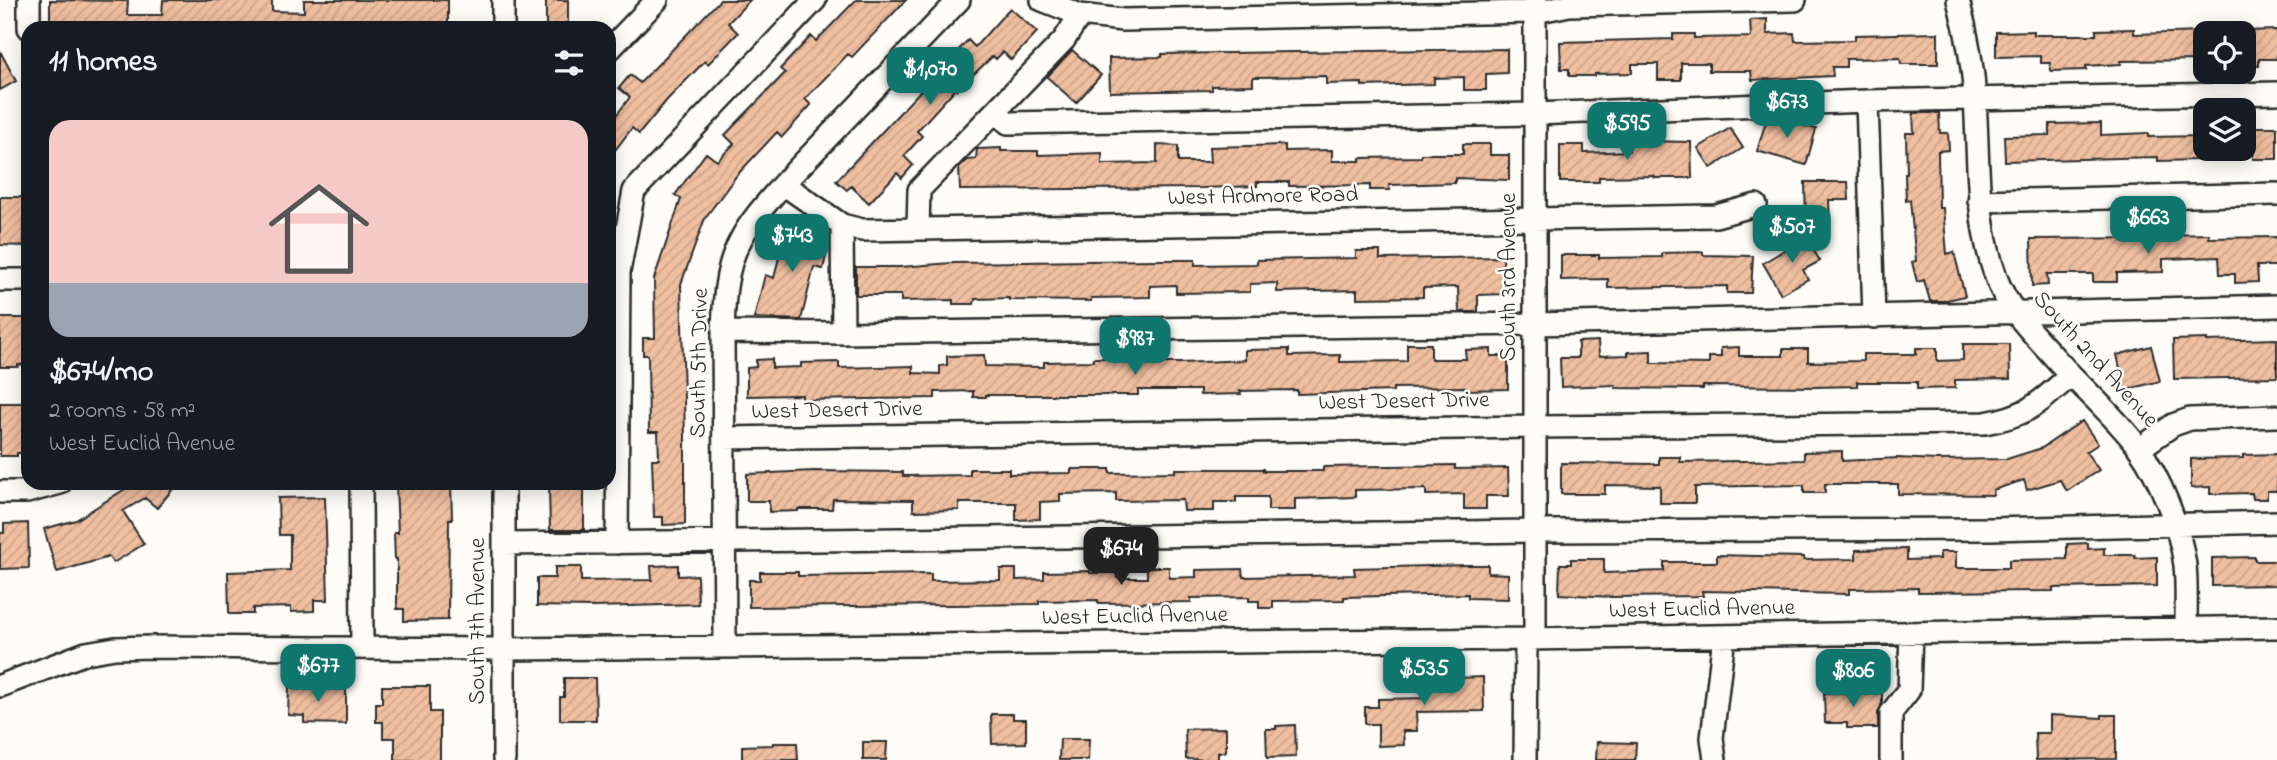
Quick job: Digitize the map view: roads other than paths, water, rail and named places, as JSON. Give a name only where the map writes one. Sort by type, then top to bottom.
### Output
[{"type":"street","points":[[29,0],[29,21]]},
{"type":"street","points":[[503,0],[503,21]]},
{"type":"street","points":[[617,543],[619,272],[634,191],[816,0]]},
{"type":"street","name":"South 5th Drive","points":[[725,647],[724,297],[739,242],[757,214],[783,184],[958,0]]},
{"type":"street","points":[[1042,0],[1080,15],[1124,10],[1535,6],[1795,0]]},
{"type":"street","name":"South 2nd Avenue","points":[[1958,0],[1967,33],[1975,99],[1979,201],[1985,243],[1997,280],[2015,313],[2140,449],[2174,523],[2184,561],[2186,628]]},
{"type":"street","points":[[616,41],[644,5]]},
{"type":"street","name":"South 3rd Avenue","points":[[1525,760],[1535,531],[1535,6]]},
{"type":"street","points":[[918,229],[919,190],[1065,40],[1080,15]]},
{"type":"street","points":[[996,112],[1008,122],[1535,114],[1867,101],[2277,93]]},
{"type":"street","points":[[1867,101],[1874,317]]},
{"type":"street","name":"West Ardmore Road","points":[[783,184],[842,225],[862,230],[1716,216],[1756,205]]},
{"type":"street","points":[[1979,201],[2277,194]]},
{"type":"street","points":[[842,225],[843,333]]},
{"type":"street","points":[[0,280],[21,280]]},
{"type":"street","points":[[723,332],[843,333],[1535,324],[2277,306]]},
{"type":"street","name":"West Desert Drive","points":[[724,439],[1985,423],[2012,418],[2035,407],[2071,375]]},
{"type":"street","points":[[2140,449],[2173,425],[2190,419],[2277,416]]},
{"type":"street","points":[[0,492],[34,490]]},
{"type":"street","points":[[361,490],[362,647]]},
{"type":"street","name":"South 7th Avenue","points":[[504,760],[505,490]]},
{"type":"street","points":[[505,544],[1535,531],[1976,529],[2277,522]]},
{"type":"street","name":"West Euclid Avenue","points":[[0,686],[86,653],[116,648],[725,647],[1530,639],[2277,627]]},
{"type":"street","points":[[1891,760],[1891,713],[1909,690],[1911,634]]},
{"type":"street","points":[[1715,760],[1712,738],[1724,636]]}]
